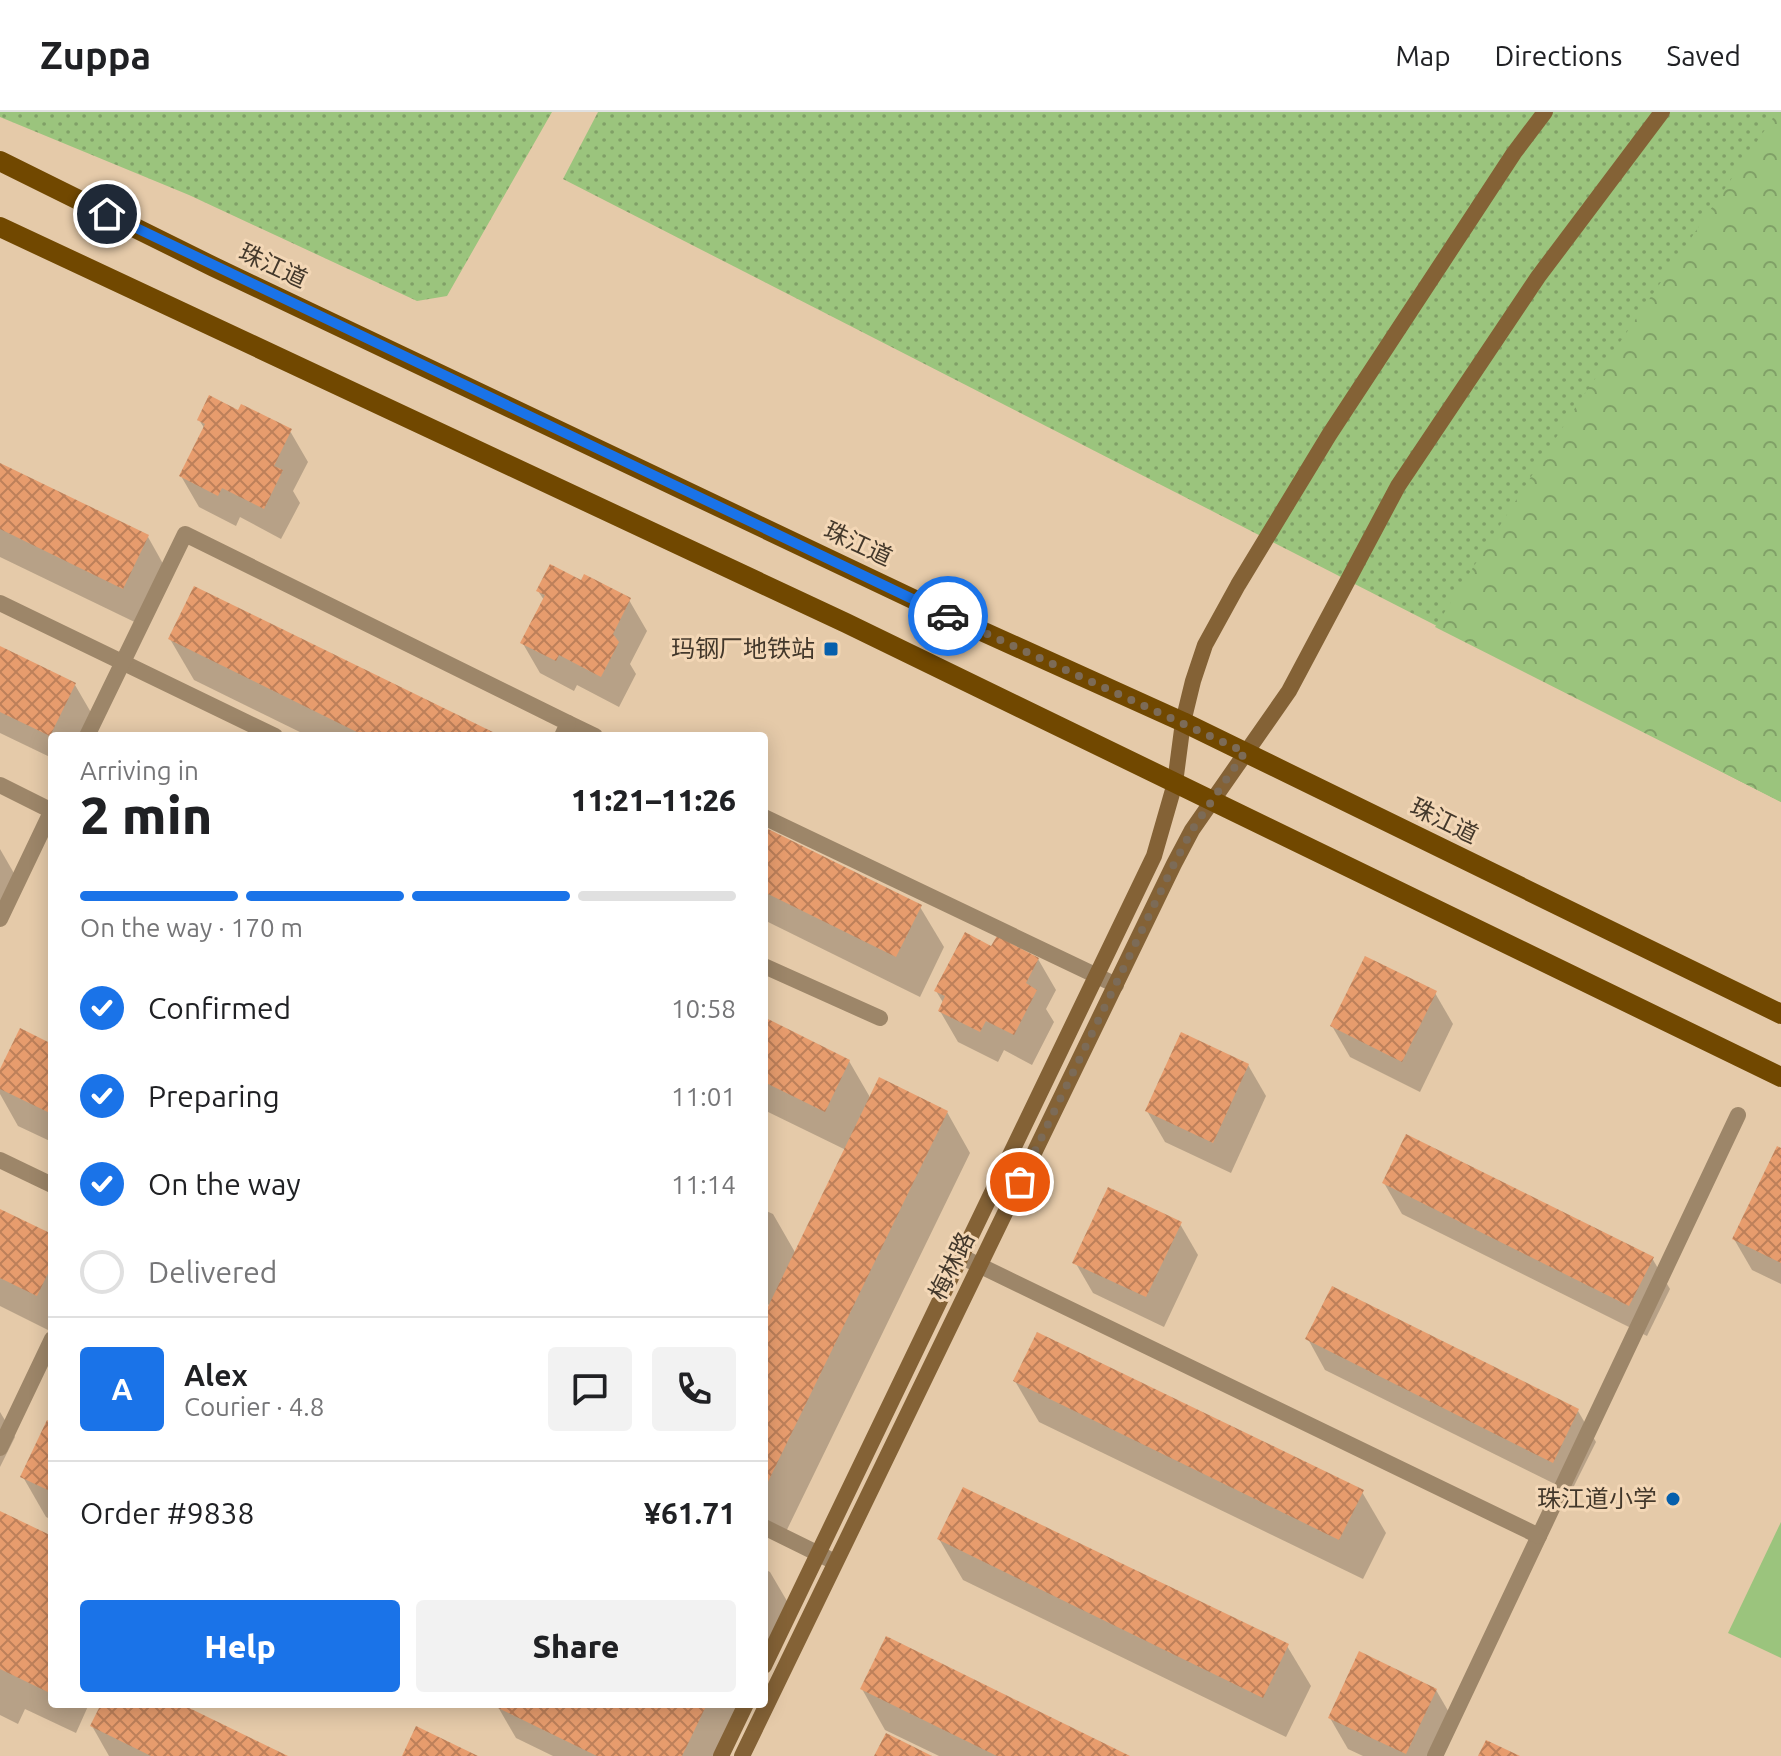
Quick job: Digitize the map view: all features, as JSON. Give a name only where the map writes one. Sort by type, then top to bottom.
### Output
[{"type":"main road","name":"珠江道","points":[[0,161],[399,355],[941,612],[1183,722],[1781,1014]]},
{"type":"main road","points":[[0,227],[832,616],[1781,1077]]},
{"type":"street","name":"梅林路","points":[[768,1658],[1154,856],[1175,783],[1183,722],[1205,645],[1329,435],[1514,153],[1545,112]]},
{"type":"street","name":"梅林路","points":[[768,1702],[1174,864],[1245,752],[1289,691],[1398,486],[1538,277],[1662,112]]},
{"type":"street","points":[[89,732],[185,534],[565,730]]},
{"type":"street","points":[[0,603],[267,732]]},
{"type":"street","points":[[0,785],[48,808]]},
{"type":"street","points":[[0,919],[48,818]]},
{"type":"street","points":[[768,819],[1116,985]]},
{"type":"street","points":[[768,968],[880,1018]]},
{"type":"street","points":[[1435,1756],[1738,1115]]},
{"type":"street","points":[[0,1160],[48,1183]]},
{"type":"street","points":[[960,1256],[1539,1536]]},
{"type":"street","points":[[0,1448],[48,1347]]},
{"type":"street","points":[[768,1529],[836,1562]]},
{"type":"street","points":[[721,1756],[744,1708]]},
{"type":"street","name":"梅林路","points":[[742,1756],[765,1708]]},
{"type":"green space","points":[[0,112],[552,112],[447,296],[417,301],[189,195],[0,117]]},
{"type":"green space","points":[[598,112],[1781,112],[1781,802],[563,179]]},
{"type":"green space","points":[[1777,112],[1781,112],[1781,802],[1435,627],[1575,408]]},
{"type":"green space","points":[[1781,1522],[1781,1658],[1728,1633]]},
{"type":"building","points":[[209,395],[238,410],[241,404],[292,429],[274,466],[283,470],[264,509],[222,488],[218,496],[179,476],[205,424],[197,420]]},
{"type":"building","points":[[0,463],[149,535],[123,589],[0,529]]},
{"type":"building","points":[[550,564],[581,580],[584,574],[631,598],[613,634],[619,642],[601,677],[559,655],[556,661],[520,643],[545,595],[536,591]]},
{"type":"building","points":[[194,586],[493,732],[357,732],[168,639]]},
{"type":"building","points":[[0,646],[76,683],[48,735],[0,712]]},
{"type":"building","points":[[768,829],[922,905],[896,957],[768,894]]},
{"type":"building","points":[[965,932],[991,946],[997,936],[1039,958],[1026,983],[1037,990],[1014,1035],[986,1021],[980,1032],[938,1011],[945,996],[934,991]]},
{"type":"building","points":[[1365,956],[1437,991],[1402,1062],[1330,1026]]},
{"type":"building","points":[[768,1019],[850,1060],[825,1112],[768,1084]]},
{"type":"building","points":[[20,1028],[48,1042],[48,1112],[0,1089],[0,1069]]},
{"type":"building","points":[[1181,1032],[1249,1064],[1213,1143],[1145,1111]]},
{"type":"building","points":[[879,1077],[948,1111],[768,1482],[768,1307]]},
{"type":"building","points":[[1406,1134],[1654,1257],[1629,1306],[1382,1183]]},
{"type":"building","points":[[1777,1146],[1781,1148],[1781,1263],[1732,1239]]},
{"type":"building","points":[[1108,1187],[1182,1222],[1146,1297],[1072,1263]]},
{"type":"building","points":[[0,1209],[48,1232],[48,1273],[37,1296],[0,1278]]},
{"type":"building","points":[[1332,1286],[1579,1409],[1553,1463],[1305,1339]]},
{"type":"building","points":[[1037,1332],[1364,1490],[1339,1540],[1013,1381]]},
{"type":"building","points":[[47,1420],[48,1490],[20,1477]]},
{"type":"building","points":[[963,1487],[1289,1644],[1263,1698],[937,1539]]},
{"type":"building","points":[[0,1511],[48,1534],[48,1692],[0,1669]]},
{"type":"building","points":[[886,1636],[1130,1756],[997,1756],[860,1689]]},
{"type":"building","points":[[1359,1651],[1437,1689],[1406,1754],[1328,1718]]},
{"type":"building","points":[[99,1708],[189,1708],[288,1756],[151,1756],[90,1726]]},
{"type":"building","points":[[498,1708],[705,1708],[682,1756],[597,1756]]},
{"type":"building","points":[[416,1726],[478,1756],[402,1756]]},
{"type":"building","points":[[886,1733],[932,1756],[874,1756]]},
{"type":"building","points":[[1486,1740],[1520,1756],[1478,1756]]},
{"type":"way so far","points":[[948,616],[1245,752],[1192,830],[1174,864],[1020,1182]]},
{"type":"place","name":"玛钢厂地铁站","points":[[831,649]]},
{"type":"place","name":"珠江道小学","points":[[1673,1499]]},
{"type":"route","points":[[107,214],[948,616]]}]
